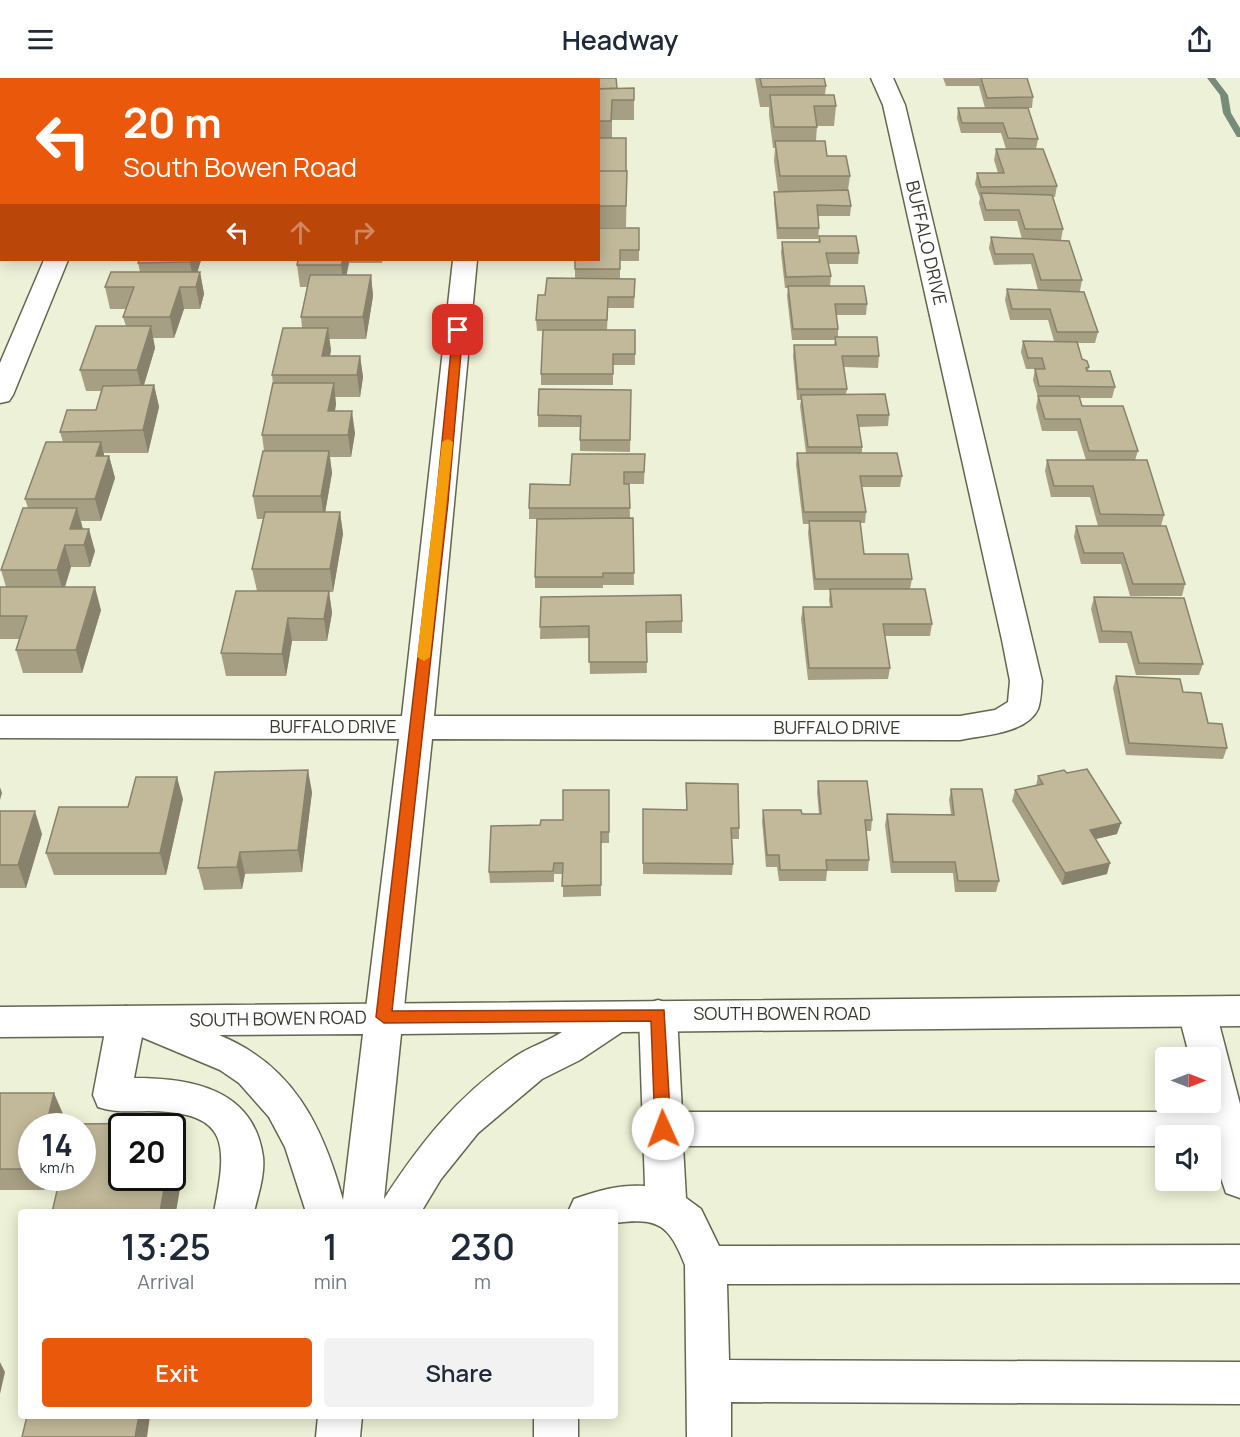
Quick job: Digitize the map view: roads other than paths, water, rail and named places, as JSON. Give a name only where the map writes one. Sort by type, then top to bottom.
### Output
[{"type":"street","name":"BUFFALO DRIVE","points":[[0,727],[960,728],[1004,720],[1023,707],[1026,681],[1017,640],[896,116],[882,78]]},
{"type":"street","points":[[0,395],[56,261]]},
{"type":"street","points":[[362,1209],[442,502],[465,261]]},
{"type":"street","name":"SOUTH BOWEN ROAD","points":[[0,1022],[1240,1011]]},
{"type":"street","points":[[1197,1012],[1206,1047]]},
{"type":"street","points":[[658,1015],[666,1206]]},
{"type":"street","points":[[400,1209],[427,1167],[464,1120],[528,1068],[567,1049],[618,1016]]},
{"type":"street","points":[[234,1209],[243,1157],[236,1133],[221,1113],[198,1100],[170,1094],[112,1095],[133,1021],[235,1060],[279,1095],[311,1160],[325,1209]]},
{"type":"street","points":[[1221,1106],[1240,1180]]},
{"type":"street","points":[[663,1129],[1227,1130]]},
{"type":"street","points":[[602,1209],[625,1204],[666,1206],[685,1219],[706,1265],[708,1437]]},
{"type":"street","points":[[706,1265],[1240,1264]]},
{"type":"street","points":[[708,1381],[1240,1383]]},
{"type":"street","points":[[338,1437],[340,1419]]},
{"type":"street","points":[[556,1419],[556,1437]]},
{"type":"waterway","points":[[1211,78],[1224,95],[1227,113],[1240,135]]}]
